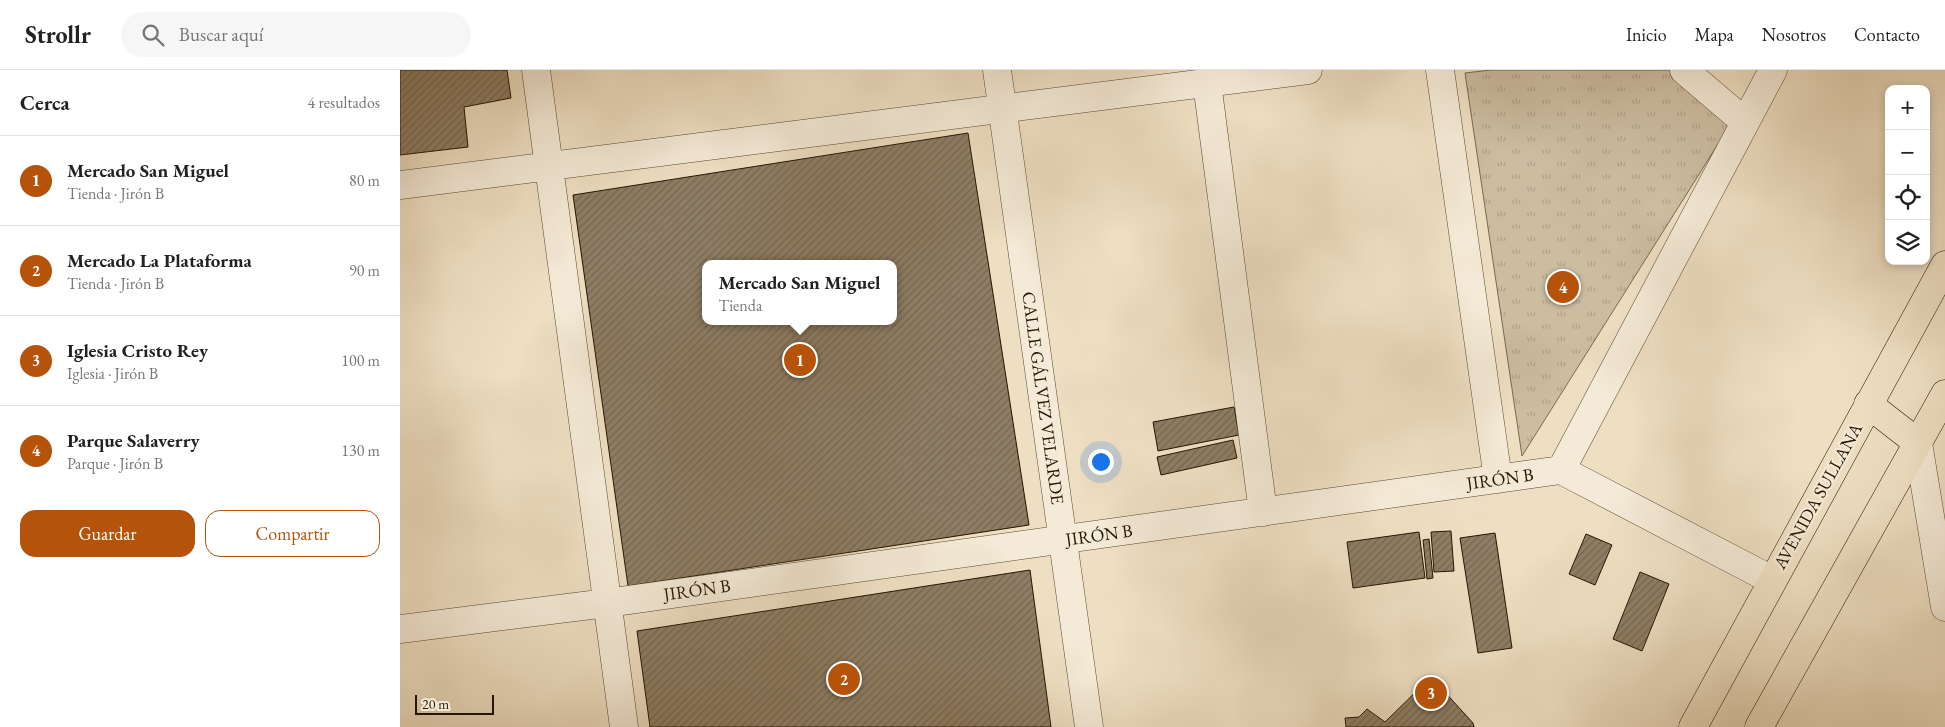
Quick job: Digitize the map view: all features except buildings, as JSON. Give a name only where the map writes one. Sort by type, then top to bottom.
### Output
[{"type":"main road","name":"AVENIDA SULLANA","points":[[1693,727],[1945,265]]},
{"type":"main road","points":[[1759,727],[1945,394]]},
{"type":"main road","points":[[1868,404],[1918,443]]},
{"type":"street","points":[[536,70],[624,727]]},
{"type":"street","name":"CALLE GÁLVEZ VELARDE","points":[[997,70],[1088,727]]},
{"type":"street","points":[[400,185],[1308,70]]},
{"type":"street","points":[[1440,70],[1498,479]]},
{"type":"street","points":[[1684,70],[1745,122]]},
{"type":"street","points":[[1772,580],[1561,470],[1773,70]]},
{"type":"street","points":[[1207,83],[1263,512]]},
{"type":"street","points":[[1918,443],[1945,608]]},
{"type":"street","name":"JIRÓN B","points":[[400,629],[1063,540],[1561,470]]},
{"type":"green space","points":[[1491,70],[1675,70],[1735,117],[1522,456],[1465,73]]},
{"type":"place","name":"Parque Salaverry","points":[[1563,287]]},
{"type":"place","name":"Mercado San Miguel","points":[[800,360]]},
{"type":"place","name":"Mercado La Plataforma","points":[[844,679]]},
{"type":"place","name":"Iglesia Cristo Rey","points":[[1431,693]]}]
